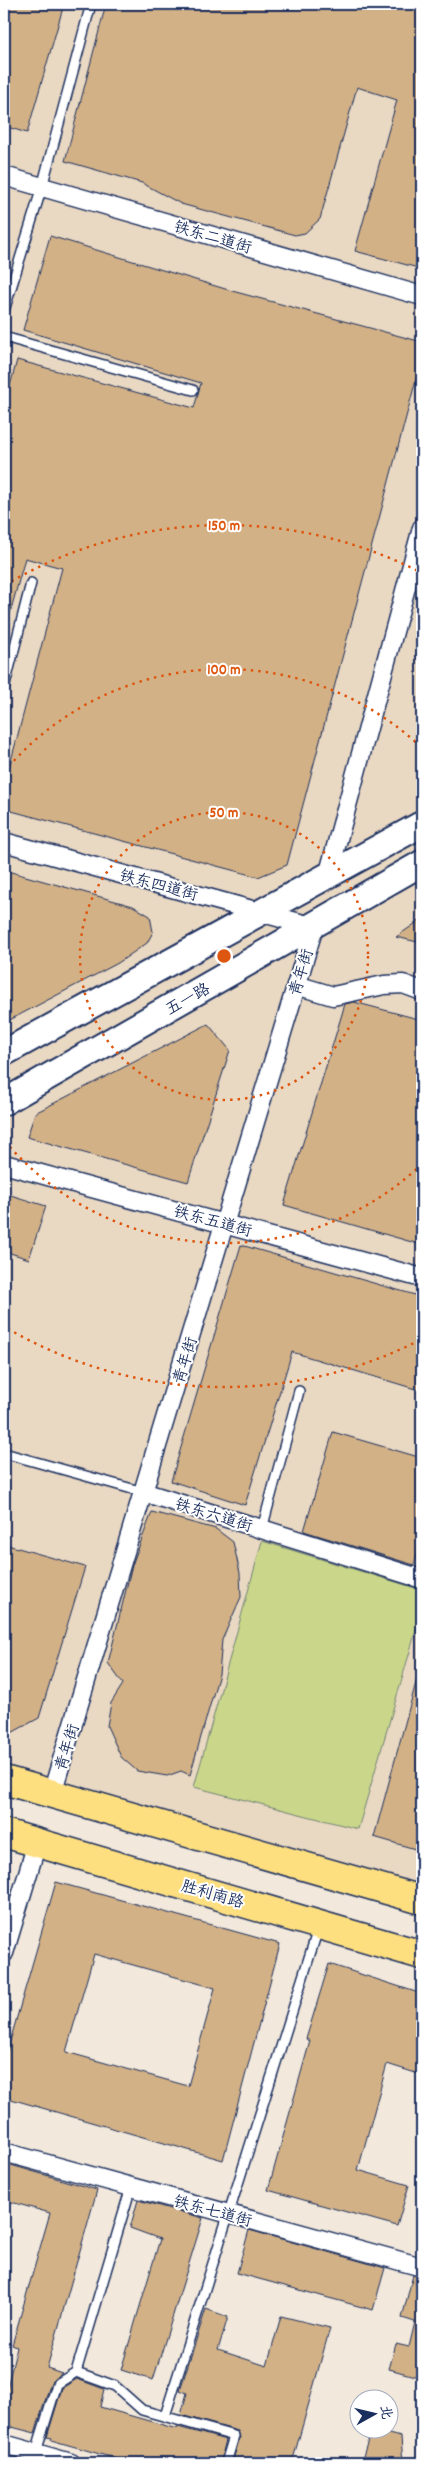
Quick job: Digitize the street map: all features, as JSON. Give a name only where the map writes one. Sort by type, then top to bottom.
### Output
[{"type":"main road","points":[[4,1053],[422,824]]},
{"type":"main road","name":"五一路","points":[[4,1102],[422,863]]},
{"type":"main road","points":[[4,1780],[422,1900]]},
{"type":"main road","name":"胜利南路","points":[[4,1833],[422,1955]]},
{"type":"street","name":"铁东二道街","points":[[4,176],[422,296]]},
{"type":"street","points":[[328,876],[422,528]]},
{"type":"street","name":"铁东四道街","points":[[4,842],[314,926]]},
{"type":"street","name":"青年街","points":[[52,1793],[314,926]]},
{"type":"street","points":[[296,985],[333,996],[384,985],[403,984],[422,991]]},
{"type":"street","name":"铁东五道街","points":[[4,1164],[422,1278]]},
{"type":"street","name":"铁东六道街","points":[[143,1492],[422,1579]]},
{"type":"street","points":[[4,1953],[37,1843]]},
{"type":"street","name":"铁东七道街","points":[[4,2152],[422,2267]]},
{"type":"street","points":[[4,2444],[71,2463]]},
{"type":"lane","points":[[4,311],[42,187],[91,4]]},
{"type":"lane","points":[[4,337],[192,390]]},
{"type":"lane","points":[[4,688],[31,583]]},
{"type":"lane","points":[[262,1530],[299,1391]]},
{"type":"lane","name":"铁东六道街","points":[[4,1453],[143,1492]]},
{"type":"lane","points":[[165,2416],[320,1924]]},
{"type":"lane","points":[[36,2452],[57,2384],[76,2372],[132,2187]]},
{"type":"lane","points":[[76,2372],[115,2386],[142,2410],[234,2436],[226,2463]]},
{"type":"shaded area","points":[[4,4],[422,4],[422,1888],[4,1769]]},
{"type":"green space","points":[[262,1541],[422,1590],[422,1610],[358,1829],[194,1787]]},
{"type":"building","points":[[4,4],[64,4],[27,133],[4,126]]},
{"type":"building","points":[[106,4],[422,4],[422,269],[355,251],[397,100],[357,87],[320,219],[305,233],[295,235],[181,204],[142,183],[65,161]]},
{"type":"building","points":[[50,236],[232,291],[422,342],[422,357],[287,865],[258,877],[4,809],[4,787],[62,568],[25,558],[9,617],[4,616],[4,408],[17,360],[194,408],[201,383],[23,330]]},
{"type":"building","points":[[4,870],[133,906],[150,916],[153,932],[147,943],[118,963],[4,1023]]},
{"type":"building","points":[[422,919],[422,943],[396,937]]},
{"type":"building","points":[[354,1002],[422,1020],[422,1245],[284,1205],[345,1004]]},
{"type":"building","points":[[208,1024],[230,1050],[188,1182],[27,1137],[35,1113]]},
{"type":"building","points":[[4,1193],[46,1206],[29,1259],[4,1251]]},
{"type":"building","points":[[241,1245],[422,1297],[422,1391],[292,1352],[245,1505],[171,1481]]},
{"type":"building","points":[[333,1432],[422,1458],[422,1536],[414,1565],[304,1531]]},
{"type":"building","points":[[152,1512],[216,1529],[233,1542],[240,1573],[241,1597],[222,1640],[219,1674],[190,1775],[181,1771],[167,1776],[137,1771],[121,1757],[107,1726],[111,1703],[123,1684],[108,1663],[132,1565]]},
{"type":"building","points":[[4,1544],[85,1567],[39,1718],[4,1737]]},
{"type":"building","points":[[417,1679],[422,1680],[422,1851],[374,1837]]},
{"type":"building","points":[[56,1882],[280,1944],[223,2160],[4,2097],[4,2062]],"holes":[[[94,1954],[215,1988],[188,2086],[66,2052]]]},
{"type":"building","points":[[329,1964],[422,1994],[422,2075],[387,2064],[358,2170],[409,2185],[397,2226],[268,2190],[310,2041],[306,2039]]},
{"type":"building","points":[[4,2163],[97,2190],[47,2368],[62,2373],[51,2382],[35,2433],[4,2425],[4,2387],[7,2388],[17,2347],[12,2345],[50,2213],[4,2200]]},
{"type":"building","points":[[138,2200],[203,2218],[153,2380],[121,2370],[160,2239],[130,2228]]},
{"type":"building","points":[[249,2230],[385,2268],[373,2310],[237,2273]]},
{"type":"building","points":[[413,2275],[422,2277],[422,2378],[389,2369],[396,2344],[409,2347],[415,2322],[402,2318]]},
{"type":"building","points":[[206,2309],[228,2317],[218,2350],[267,2366],[281,2316],[330,2328],[292,2463],[232,2463],[240,2437],[238,2431],[181,2415],[187,2393],[180,2390]]},
{"type":"building","points":[[77,2379],[104,2389],[100,2407],[177,2429],[178,2427],[226,2440],[220,2463],[131,2463],[51,2440],[52,2438],[47,2437],[62,2388]]},
{"type":"building","points":[[398,2436],[401,2437],[403,2463],[361,2463],[368,2440],[398,2440]]}]
